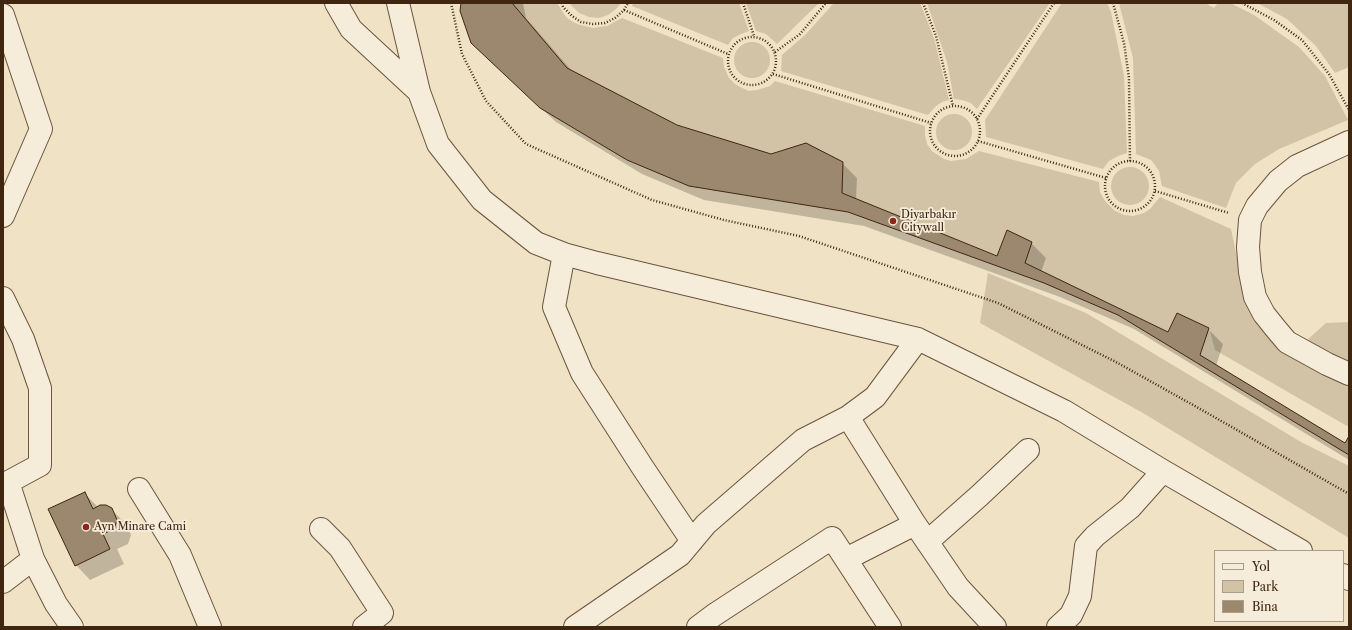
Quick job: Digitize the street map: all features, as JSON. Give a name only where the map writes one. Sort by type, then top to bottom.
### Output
[{"type":"street","points":[[336,3],[351,29],[420,92]]},
{"type":"street","points":[[398,3],[420,92],[438,144],[482,200],[536,243],[564,254],[597,263],[918,339],[1064,411],[1163,471],[1299,550]]},
{"type":"street","points":[[3,15],[41,129],[3,216]]},
{"type":"street","points":[[1349,142],[1297,166],[1278,181],[1257,206],[1250,220],[1248,247],[1250,272],[1255,297],[1264,314],[1287,342],[1327,364],[1349,374]]},
{"type":"street","points":[[564,254],[554,308],[582,373],[692,541]]},
{"type":"street","points":[[3,298],[23,339],[40,388],[40,465],[6,484],[33,559],[56,604],[72,627]]},
{"type":"street","points":[[575,627],[680,555],[706,524],[803,440],[848,417],[875,397],[918,339]]},
{"type":"street","points":[[848,417],[915,524],[958,587],[995,627]]},
{"type":"street","points":[[927,542],[980,496],[1028,450]]},
{"type":"street","points":[[1058,627],[1071,615],[1080,596],[1086,546],[1095,536],[1130,508],[1163,471]]},
{"type":"street","points":[[139,489],[180,555],[210,627]]},
{"type":"street","points":[[846,559],[915,524]]},
{"type":"street","points":[[321,529],[340,548],[382,613],[364,627]]},
{"type":"street","points":[[698,627],[832,538],[890,627]]},
{"type":"street","points":[[3,582],[33,559]]},
{"type":"path","points":[[452,3],[462,54],[486,102],[526,144],[652,200],[724,220],[799,236],[998,303],[1122,366],[1349,494]]},
{"type":"path","points":[[562,3],[563,7],[572,16],[582,22],[593,24],[605,23],[616,18],[624,10],[628,3]]},
{"type":"path","points":[[743,3],[754,36]]},
{"type":"path","points":[[775,52],[800,34],[826,3]]},
{"type":"path","points":[[923,3],[936,36],[953,106]]},
{"type":"path","points":[[977,119],[1054,3]]},
{"type":"path","points":[[1113,3],[1124,43],[1129,78],[1130,162]]},
{"type":"path","points":[[1242,3],[1274,20],[1302,40],[1329,74],[1349,110]]},
{"type":"path","points":[[624,10],[728,54]]},
{"type":"path","points":[[754,36],[767,41],[775,52],[776,67],[773,74],[768,80],[761,84],[754,86],[739,81],[733,76],[729,69],[728,54],[732,46],[738,40],[746,37],[754,36]]},
{"type":"path","points":[[773,74],[931,123]]},
{"type":"path","points":[[953,106],[966,109],[977,119],[980,126],[978,141],[974,149],[967,154],[950,156],[935,148],[929,132],[931,123],[939,111],[953,106]]},
{"type":"path","points":[[978,141],[1106,178]]},
{"type":"path","points":[[1130,162],[1138,163],[1146,167],[1151,174],[1155,191],[1152,198],[1143,207],[1132,211],[1124,210],[1117,207],[1106,195],[1106,178],[1116,166],[1130,162]]},
{"type":"path","points":[[1155,191],[1250,220]]},
{"type":"green space","points":[[512,3],[557,3],[566,17],[573,22],[593,28],[607,26],[622,18],[723,58],[724,67],[729,78],[735,84],[749,91],[770,86],[775,81],[925,126],[927,144],[932,151],[944,159],[951,161],[966,159],[979,151],[1099,182],[1100,192],[1105,201],[1115,211],[1124,215],[1133,216],[1144,213],[1150,209],[1160,197],[1231,229],[1239,268],[1256,313],[1306,341],[1326,323],[1349,322],[1349,424],[1347,426],[1215,350],[1209,328],[1177,313],[1168,332],[1025,263],[1007,230],[997,256],[842,193],[806,144],[771,154],[677,125],[567,68]]},
{"type":"green space","points":[[569,3],[621,3],[608,15],[599,18],[589,17],[579,13]]},
{"type":"green space","points":[[633,3],[739,3],[749,31],[733,38],[728,45],[632,6]]},
{"type":"green space","points":[[746,3],[819,3],[777,44],[766,34],[756,31]]},
{"type":"green space","points":[[834,3],[920,3],[934,38],[949,100],[936,106],[928,115],[781,71],[782,55],[805,35]]},
{"type":"green space","points":[[927,3],[1050,3],[977,109],[971,103],[954,99],[947,62]]},
{"type":"green space","points":[[1062,3],[1107,3],[1111,12],[1124,76],[1127,153],[1109,161],[1103,169],[986,137],[985,120]]},
{"type":"green space","points":[[1119,3],[1205,3],[1214,8],[1218,3],[1230,3],[1254,15],[1299,47],[1325,76],[1348,120],[1279,149],[1255,164],[1236,183],[1226,208],[1162,186],[1159,171],[1151,160],[1136,154],[1133,58]]},
{"type":"green space","points":[[1257,3],[1349,3],[1349,67],[1335,73],[1316,46],[1287,19]]},
{"type":"green space","points":[[756,42],[765,47],[769,53],[769,67],[765,73],[756,78],[748,78],[739,73],[735,67],[734,56],[739,47],[745,43]]},
{"type":"green space","points":[[958,114],[967,119],[971,125],[971,139],[967,145],[958,150],[950,150],[941,145],[937,139],[936,128],[941,119],[947,115]]},
{"type":"green space","points":[[1126,167],[1134,167],[1141,170],[1146,175],[1149,186],[1146,197],[1141,202],[1134,205],[1126,205],[1119,202],[1114,197],[1111,190],[1111,182],[1114,175],[1119,170]]},
{"type":"green space","points":[[988,273],[1086,313],[1301,442],[1349,466],[1349,538],[1143,413],[980,323]]},
{"type":"building","name":"Diyarbakır Citywall","points":[[461,3],[512,3],[567,68],[677,125],[771,154],[806,143],[843,162],[842,193],[997,256],[1007,230],[1032,242],[1025,263],[1168,332],[1177,313],[1209,328],[1200,355],[1345,443],[1349,436],[1349,455],[1118,315],[1044,283],[848,212],[689,186],[627,160],[540,108],[471,43],[460,11]]},
{"type":"building","name":"Ayn Minare Cami","points":[[85,492],[93,509],[100,505],[106,505],[112,508],[117,520],[114,529],[103,534],[110,549],[75,566],[48,509]]},
{"type":"place","name":"Diyarbakır Citywall","points":[[893,221]]},
{"type":"place","name":"Ayn Minare Cami","points":[[86,527]]}]
